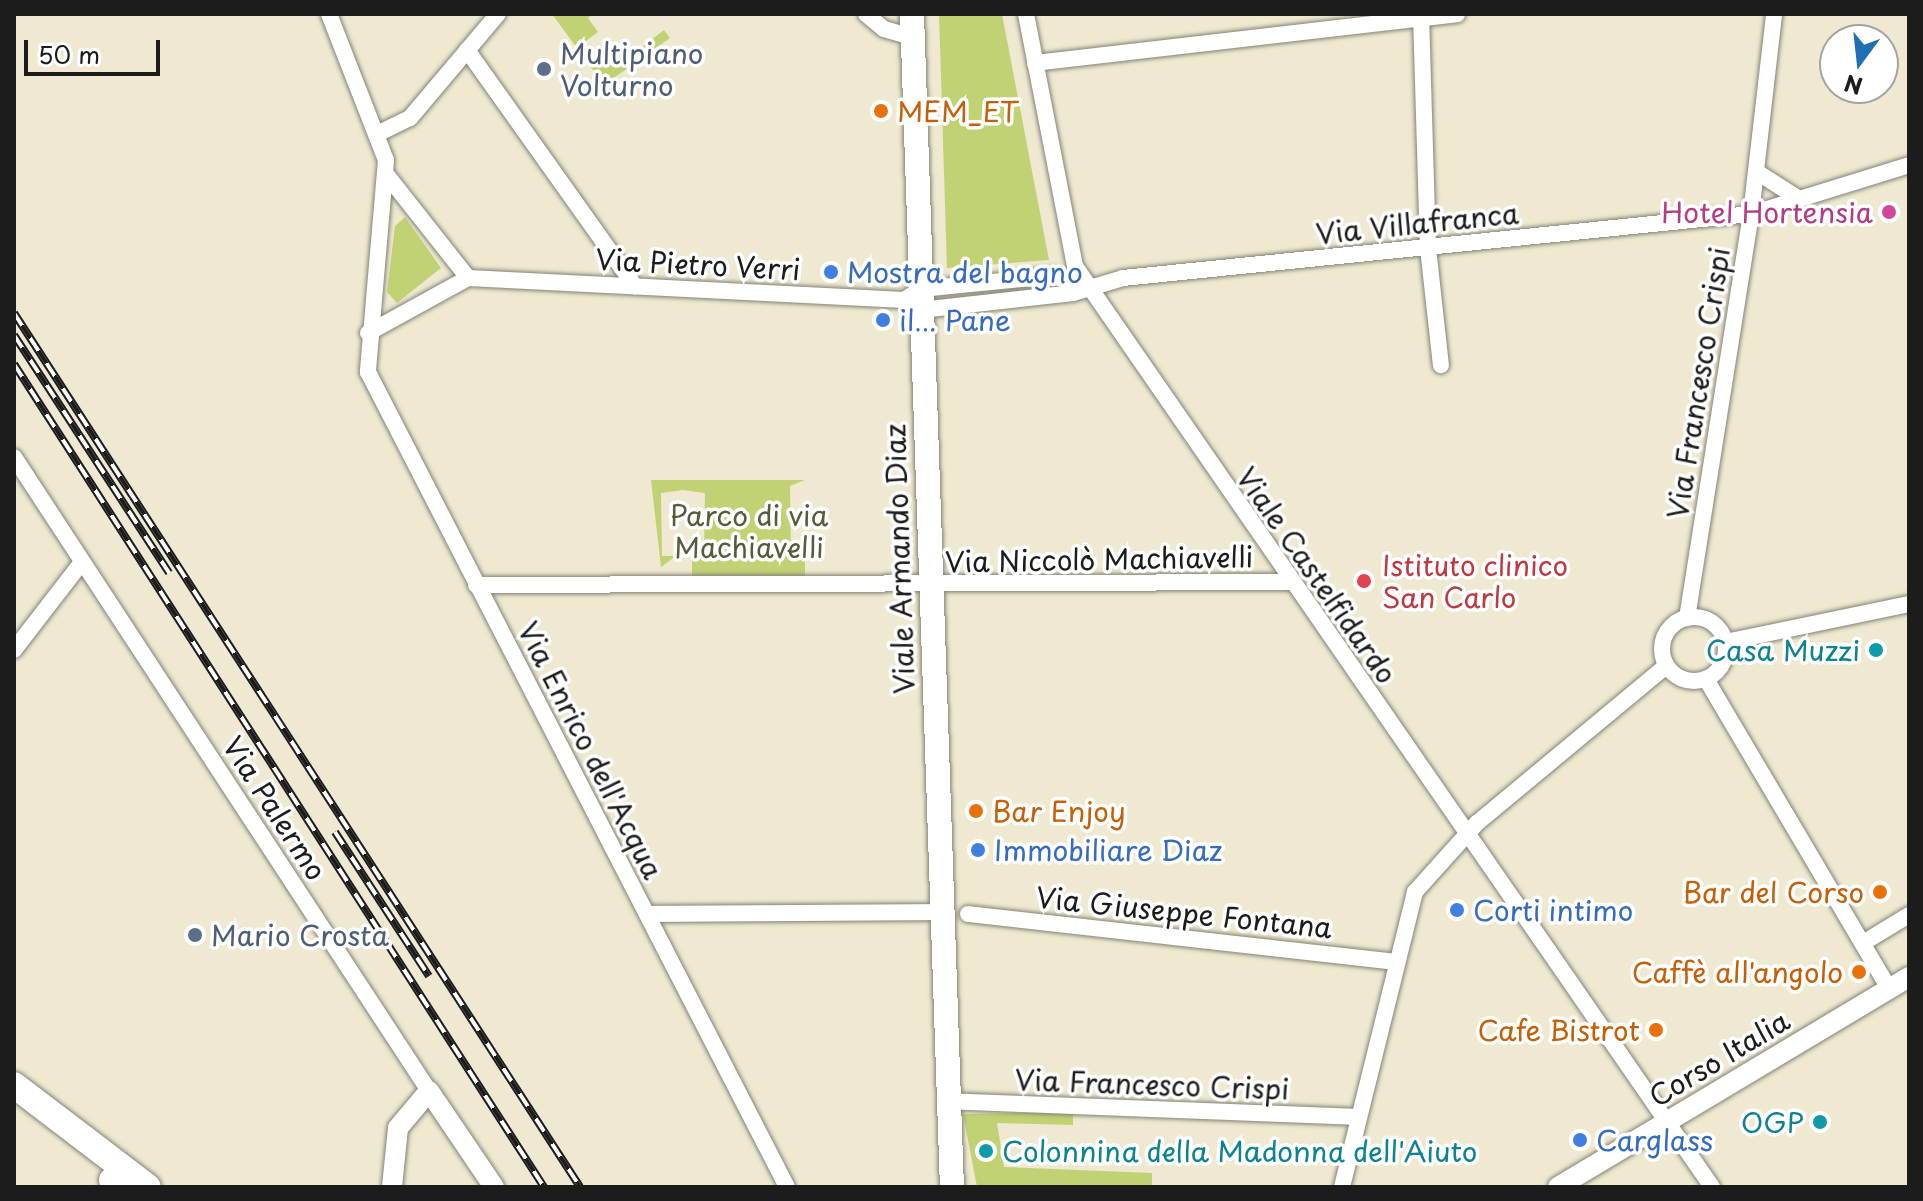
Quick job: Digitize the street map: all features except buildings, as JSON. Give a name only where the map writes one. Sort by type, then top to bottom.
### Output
[{"type":"main road","name":"Viale Armando Diaz","points":[[912,26],[945,1101]]},
{"type":"main road","points":[[14,1085],[148,1187]]},
{"type":"main road","points":[[945,1101],[964,1185]]},
{"type":"main road","points":[[938,1187],[945,1101]]},
{"type":"main road","points":[[14,1108],[115,1185]]},
{"type":"street","points":[[329,14],[379,133],[386,174],[468,278],[368,333]]},
{"type":"street","points":[[379,133],[410,118],[498,14]]},
{"type":"street","points":[[866,14],[884,29],[912,26]]},
{"type":"street","name":"Viale Castelfidardo","points":[[1026,14],[1075,266],[1712,1187]]},
{"type":"street","points":[[1035,63],[1457,14]]},
{"type":"street","name":"Via Francesco Crispi","points":[[1666,666],[1665,634],[1687,618],[1751,214],[1774,14]]},
{"type":"street","points":[[1421,16],[1428,248],[1441,365]]},
{"type":"street","points":[[467,50],[635,286]]},
{"type":"street","name":"Via Villafranca","points":[[921,300],[1051,276],[1088,285],[1751,214],[1909,165]]},
{"type":"street","points":[[1757,172],[1799,199]]},
{"type":"street","name":"Via Enrico dell'Acqua","points":[[386,174],[368,333],[368,372],[787,1187]]},
{"type":"street","name":"Via Pietro Verri","points":[[468,278],[921,300]]},
{"type":"street","name":"Via Palermo","points":[[14,457],[494,1187]]},
{"type":"street","points":[[14,650],[82,562]]},
{"type":"street","name":"Via Niccolò Machiavelli","points":[[476,585],[929,586],[1291,582]]},
{"type":"street","points":[[1726,642],[1909,604]]},
{"type":"street","points":[[1342,1187],[1395,962],[1415,892],[1470,839],[1477,823],[1666,666],[1684,679],[1706,679],[1723,664],[1726,642],[1710,620],[1687,618]]},
{"type":"street","points":[[1706,679],[1889,989]]},
{"type":"street","points":[[647,914],[941,912]]},
{"type":"street","name":"Via Giuseppe Fontana","points":[[968,914],[1395,962]]},
{"type":"street","points":[[1863,943],[1909,915]]},
{"type":"street","name":"Corso Italia","points":[[1559,1187],[1909,977]]},
{"type":"street","points":[[392,1187],[398,1128],[429,1091]]},
{"type":"street","name":"Via Francesco Crispi","points":[[945,1101],[1359,1117]]},
{"type":"green space","points":[[552,14],[593,14],[588,18],[598,32],[582,44],[595,62],[616,48],[625,60],[664,30],[670,38],[604,85]]},
{"type":"green space","points":[[939,14],[1002,14],[1049,260],[947,268]]},
{"type":"green space","points":[[405,217],[441,268],[397,303],[387,292],[395,226]]},
{"type":"green space","name":"Parco di via Machiavelli","points":[[651,480],[805,480],[790,486],[791,555],[805,556],[805,576],[692,576],[692,555],[704,555],[705,493],[683,490],[661,493],[662,556],[676,556],[661,567]]},
{"type":"green space","points":[[1073,1112],[1073,1125],[997,1123],[1004,1167],[1152,1173],[1152,1187],[977,1187],[963,1114]]},
{"type":"railway","points":[[14,313],[580,1187]]},
{"type":"railway","points":[[14,335],[169,573]]},
{"type":"railway","points":[[14,364],[544,1187]]},
{"type":"railway","points":[[335,832],[429,976]]},
{"type":"place","name":"Multipiano Volturno","points":[[544,69]]},
{"type":"place","name":"MEM_ET","points":[[881,111]]},
{"type":"place","name":"Hotel Hortensia","points":[[1889,212]]},
{"type":"place","name":"Mostra del bagno","points":[[831,272]]},
{"type":"place","name":"il... Pane","points":[[883,320]]},
{"type":"place","name":"Istituto clinico San Carlo","points":[[1364,581]]},
{"type":"place","name":"Casa Muzzi","points":[[1876,650]]},
{"type":"place","name":"Bar Enjoy","points":[[976,811]]},
{"type":"place","name":"Immobiliare Diaz","points":[[978,850]]},
{"type":"place","name":"Bar del Corso","points":[[1880,892]]},
{"type":"place","name":"Corti intimo","points":[[1457,910]]},
{"type":"place","name":"Mario Crosta","points":[[195,935]]},
{"type":"place","name":"Caffè all'angolo","points":[[1859,972]]},
{"type":"place","name":"Cafe Bistrot","points":[[1656,1030]]},
{"type":"place","name":"OGP","points":[[1820,1122]]},
{"type":"place","name":"Carglass","points":[[1580,1140]]},
{"type":"place","name":"Colonnina della Madonna dell'Aiuto","points":[[986,1151]]}]
